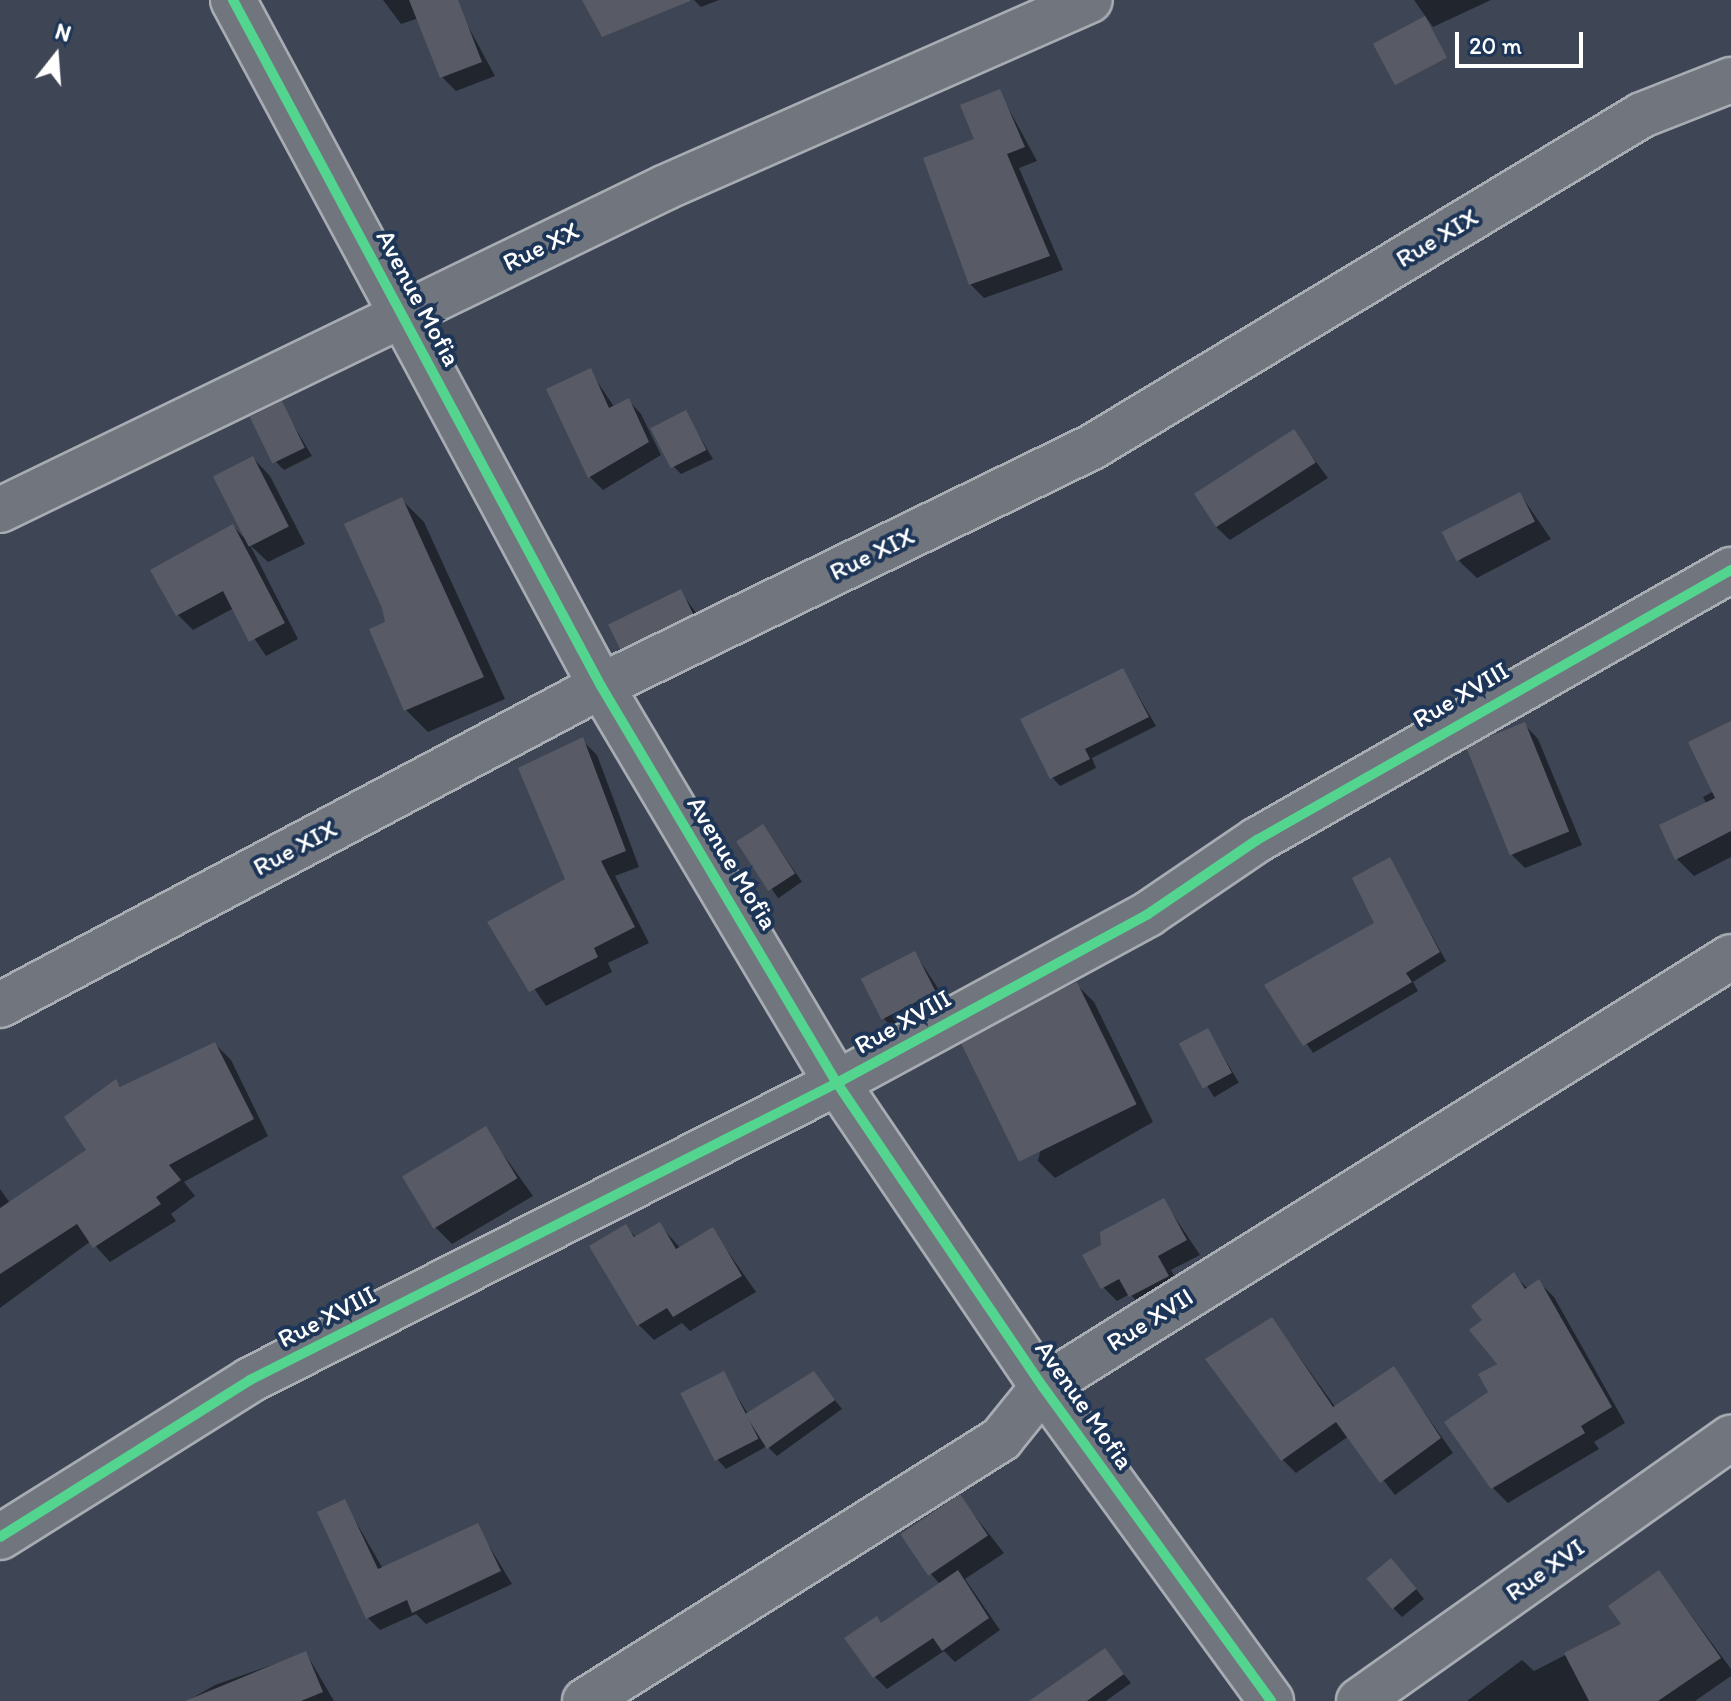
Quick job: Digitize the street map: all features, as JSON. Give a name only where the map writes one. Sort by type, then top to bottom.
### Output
[{"type":"street","name":"Avenue Mofia","points":[[233,0],[601,686],[837,1083],[1043,1387],[1271,1701]]},
{"type":"street","name":"Rue XX","points":[[0,510],[666,187],[1090,0]]},
{"type":"street","name":"Rue XIX","points":[[0,1005],[601,686],[1092,447],[1642,115],[1731,80]]},
{"type":"street","name":"Rue XVIII","points":[[0,1537],[250,1380],[837,1083],[1148,914],[1271,832],[1731,570]]},
{"type":"street","name":"Rue XVII","points":[[585,1701],[1001,1439],[1043,1387],[1731,957]]},
{"type":"street","name":"Rue XVI","points":[[1359,1701],[1731,1438]]},
{"type":"building","points":[[409,0],[458,0],[482,62],[440,78]]},
{"type":"building","points":[[582,0],[690,0],[690,1],[602,37]]},
{"type":"building","points":[[1425,16],[1447,57],[1395,85],[1373,44]]},
{"type":"building","points":[[1000,89],[1025,147],[1007,154],[1050,256],[969,285],[923,158],[974,139],[960,105]]},
{"type":"building","points":[[591,368],[609,408],[629,398],[649,442],[588,478],[546,389]]},
{"type":"building","points":[[282,401],[305,448],[272,464],[250,417]]},
{"type":"building","points":[[686,410],[706,450],[671,468],[650,428]]},
{"type":"building","points":[[1294,429],[1316,463],[1216,527],[1194,494]]},
{"type":"building","points":[[253,456],[289,526],[249,547],[213,476]]},
{"type":"building","points":[[1520,492],[1535,521],[1457,561],[1442,532]]},
{"type":"building","points":[[402,497],[484,677],[404,711],[369,629],[385,622],[382,608],[344,524]]},
{"type":"building","points":[[233,524],[285,623],[249,642],[223,591],[176,616],[150,570]]},
{"type":"building","points":[[681,589],[693,614],[620,650],[608,625]]},
{"type":"building","points":[[1123,668],[1149,717],[1085,749],[1090,759],[1050,779],[1020,719]]},
{"type":"building","points":[[1731,721],[1731,831],[1675,860],[1659,825],[1715,798],[1688,742]]},
{"type":"building","points":[[1525,722],[1569,831],[1510,855],[1466,746]]},
{"type":"building","points":[[583,737],[626,851],[601,861],[635,927],[594,948],[598,957],[529,992],[487,922],[565,879],[518,768]]},
{"type":"building","points":[[763,824],[795,873],[768,891],[736,841]]},
{"type":"building","points":[[1390,857],[1440,952],[1406,973],[1412,982],[1303,1046],[1264,985],[1374,923],[1352,878]]},
{"type":"building","points":[[915,951],[936,992],[882,1020],[861,979]]},
{"type":"building","points":[[1077,982],[1137,1104],[1019,1162],[959,1039]]},
{"type":"building","points":[[1208,1028],[1232,1073],[1203,1089],[1179,1043]]},
{"type":"building","points":[[215,1042],[254,1119],[169,1165],[181,1180],[156,1197],[161,1204],[93,1248],[77,1224],[0,1274],[0,1208],[86,1150],[64,1117],[116,1079],[120,1087]]},
{"type":"building","points":[[486,1126],[517,1178],[433,1229],[402,1176]]},
{"type":"building","points":[[1164,1198],[1187,1240],[1158,1256],[1169,1276],[1129,1297],[1119,1279],[1101,1289],[1082,1255],[1101,1245],[1100,1232]]},
{"type":"building","points":[[660,1222],[676,1249],[713,1227],[742,1276],[673,1317],[667,1308],[637,1326],[589,1246],[626,1224],[634,1237]]},
{"type":"building","points":[[1514,1272],[1525,1289],[1539,1279],[1612,1407],[1581,1426],[1585,1433],[1491,1489],[1444,1422],[1488,1392],[1478,1374],[1497,1364],[1469,1330],[1482,1320],[1471,1306]]},
{"type":"building","points":[[1272,1317],[1333,1407],[1394,1366],[1441,1438],[1380,1483],[1336,1422],[1281,1461],[1205,1359]]},
{"type":"building","points":[[724,1371],[759,1439],[715,1461],[680,1393]]},
{"type":"building","points":[[814,1371],[835,1400],[767,1449],[745,1414]]},
{"type":"building","points":[[960,1494],[988,1535],[928,1576],[900,1534]]},
{"type":"building","points":[[345,1499],[378,1569],[478,1523],[501,1571],[412,1613],[407,1600],[366,1619],[317,1512]]},
{"type":"building","points":[[1391,1558],[1417,1589],[1392,1609],[1366,1579]]},
{"type":"building","points":[[958,1570],[989,1618],[942,1651],[933,1638],[873,1678],[844,1638],[877,1616],[881,1623]]},
{"type":"building","points":[[1659,1570],[1721,1658],[1658,1701],[1589,1701],[1564,1653],[1621,1624],[1608,1606]]},
{"type":"building","points":[[1105,1648],[1124,1674],[1087,1701],[1029,1701]]},
{"type":"building","points":[[306,1651],[323,1692],[301,1701],[185,1701]]},
{"type":"cycle path","points":[[233,0],[601,686],[837,1083],[1043,1387],[1271,1701]]},
{"type":"cycle path","points":[[0,1537],[250,1380],[837,1083],[1148,914],[1257,840],[1731,570]]}]
